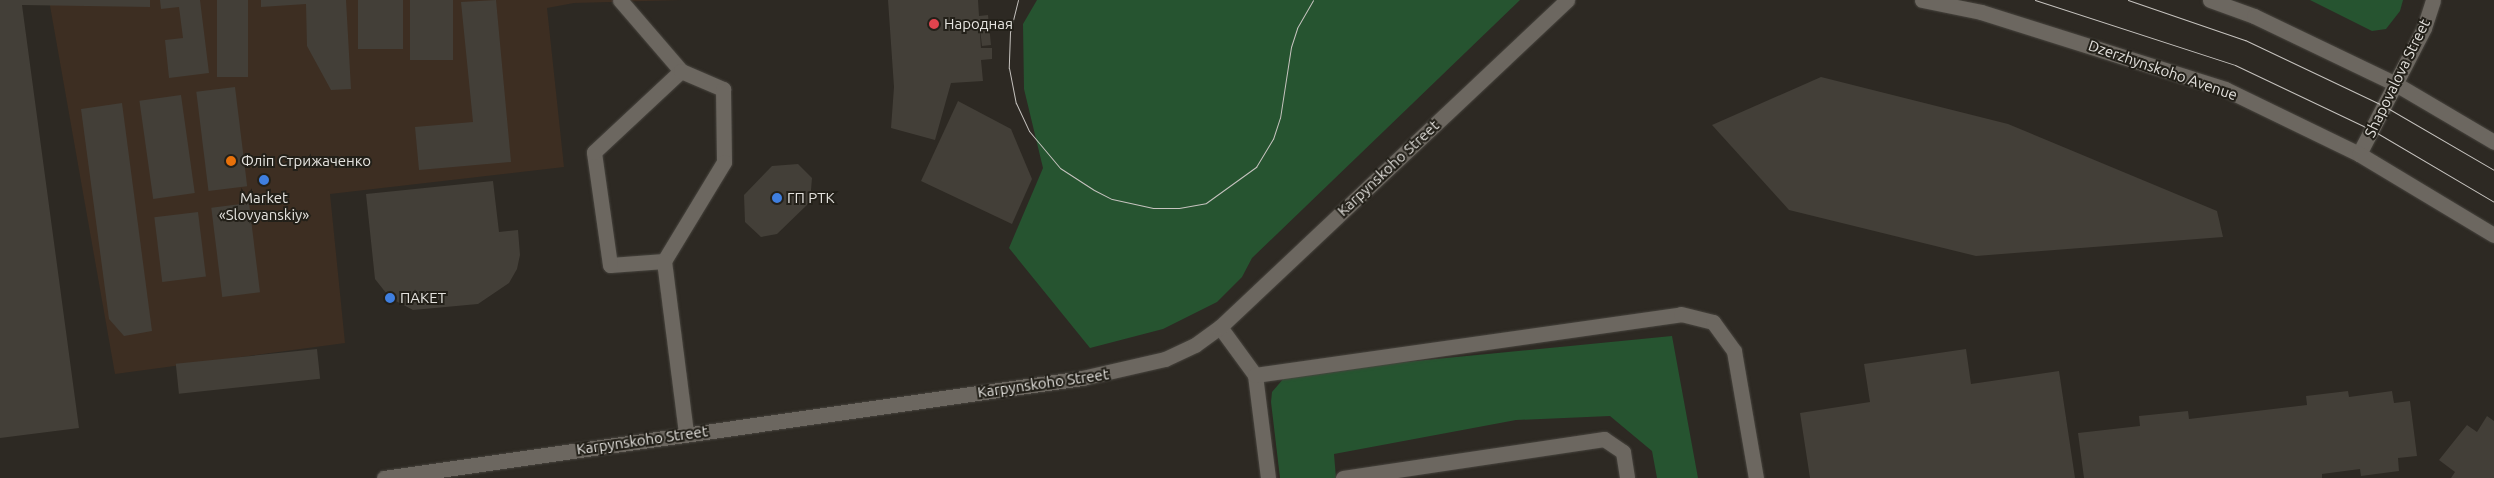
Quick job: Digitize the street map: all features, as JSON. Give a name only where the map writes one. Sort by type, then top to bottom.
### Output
[{"type":"street","points":[[620,0],[681,71],[723,89],[724,162],[664,261],[686,433]]},
{"type":"street","name":"Karpynskoho Street","points":[[384,478],[1128,370],[1165,359],[1195,345],[1220,327],[1567,0]]},
{"type":"street","name":"Dzerzhynskoho Avenue","points":[[1922,0],[1981,12],[2225,89],[2359,154],[2494,235]]},
{"type":"street","points":[[2210,0],[2254,16],[2394,83],[2494,142]]},
{"type":"street","name":"Shapovalova Street","points":[[2359,154],[2424,28],[2433,0]]},
{"type":"street","points":[[664,261],[610,264],[594,152],[681,71]]},
{"type":"street","points":[[1255,375],[1681,314],[1713,322],[1734,350],[1756,478]]},
{"type":"street","points":[[1220,327],[1255,375],[1268,478]]},
{"type":"street","points":[[1343,478],[1604,439],[1624,452],[1627,478]]},
{"type":"shaded area","name":"Market «Slovyanskiy»","points":[[49,0],[682,0],[574,3],[547,8],[564,167],[330,194],[345,343],[115,374]]},
{"type":"green space","points":[[1037,0],[1520,0],[1252,258],[1242,277],[1217,302],[1163,329],[1090,348],[1009,248],[1043,168],[1024,89],[1023,24]]},
{"type":"green space","points":[[2310,0],[2403,0],[2400,11],[2386,29],[2372,31]]},
{"type":"green space","points":[[1672,336],[1698,478],[1657,478],[1652,451],[1610,416],[1516,420],[1334,454],[1336,478],[1280,478],[1271,402],[1272,392],[1284,378],[1312,371]]},
{"type":"building","points":[[0,0],[150,0],[150,7],[22,5],[79,428],[0,438]]},
{"type":"building","points":[[160,0],[200,0],[209,73],[169,78],[165,40],[183,38],[179,7],[161,9]]},
{"type":"building","points":[[217,0],[248,0],[248,77],[217,77]]},
{"type":"building","points":[[261,0],[346,0],[351,89],[331,90],[307,46],[306,4],[261,7]]},
{"type":"building","points":[[358,0],[403,0],[403,49],[358,49]]},
{"type":"building","points":[[410,0],[453,0],[453,60],[410,60]]},
{"type":"building","points":[[496,0],[511,162],[419,170],[415,127],[473,122],[461,2]]},
{"type":"building","name":"Народная","points":[[888,0],[978,0],[979,16],[988,15],[991,45],[982,46],[979,21],[981,48],[992,48],[992,59],[981,60],[983,81],[951,83],[935,140],[891,128],[894,87]]},
{"type":"building","points":[[1821,77],[2008,124],[2217,211],[2223,237],[1976,256],[1789,210],[1712,125]]},
{"type":"building","points":[[235,87],[247,186],[208,191],[196,92]]},
{"type":"building","points":[[181,95],[195,193],[153,199],[139,101]]},
{"type":"building","points":[[958,101],[1011,129],[1032,179],[1012,224],[921,181]]},
{"type":"building","points":[[122,103],[152,331],[124,336],[109,319],[81,109]]},
{"type":"building","name":"ГП РТК","points":[[798,164],[812,178],[810,202],[777,234],[761,237],[745,222],[744,195],[772,166]]},
{"type":"building","points":[[493,181],[499,232],[518,230],[520,255],[517,269],[509,283],[478,304],[413,310],[390,298],[375,279],[366,194]]},
{"type":"building","points":[[249,203],[260,292],[222,297],[211,208]]},
{"type":"building","points":[[198,212],[206,277],[162,282],[154,217]]},
{"type":"building","points":[[317,349],[320,379],[179,394],[176,364]]},
{"type":"building","points":[[1966,349],[1971,384],[2059,371],[2075,478],[1810,478],[1800,413],[1870,402],[1864,364]]},
{"type":"building","points":[[2348,391],[2349,397],[2392,391],[2394,403],[2410,401],[2417,456],[2398,458],[2399,471],[2361,476],[2360,469],[2322,474],[2322,478],[2084,478],[2078,433],[2140,426],[2139,416],[2188,411],[2189,419],[2307,405],[2306,396]]},
{"type":"building","points":[[2487,416],[2494,421],[2494,478],[2451,478],[2455,472],[2439,460],[2467,425],[2477,432]]},
{"type":"tram line","points":[[1018,0],[1010,32],[1009,68],[1016,103],[1029,131],[1060,168],[1094,190],[1112,199],[1153,208],[1179,208],[1206,203],[1256,167],[1273,139],[1280,118],[1291,47],[1297,28],[1313,0]]},
{"type":"tram line","points":[[2035,0],[2235,65],[2372,130],[2494,202]]},
{"type":"tram line","points":[[2128,0],[2245,40],[2384,106],[2494,170]]},
{"type":"place","name":"Народная","points":[[934,24]]},
{"type":"place","name":"Фліп Стрижаченко","points":[[231,161]]},
{"type":"place","name":"Market «Slovyanskiy»","points":[[264,180]]},
{"type":"place","name":"ГП РТК","points":[[777,198]]},
{"type":"place","name":"ПАКЕТ","points":[[390,298]]}]
